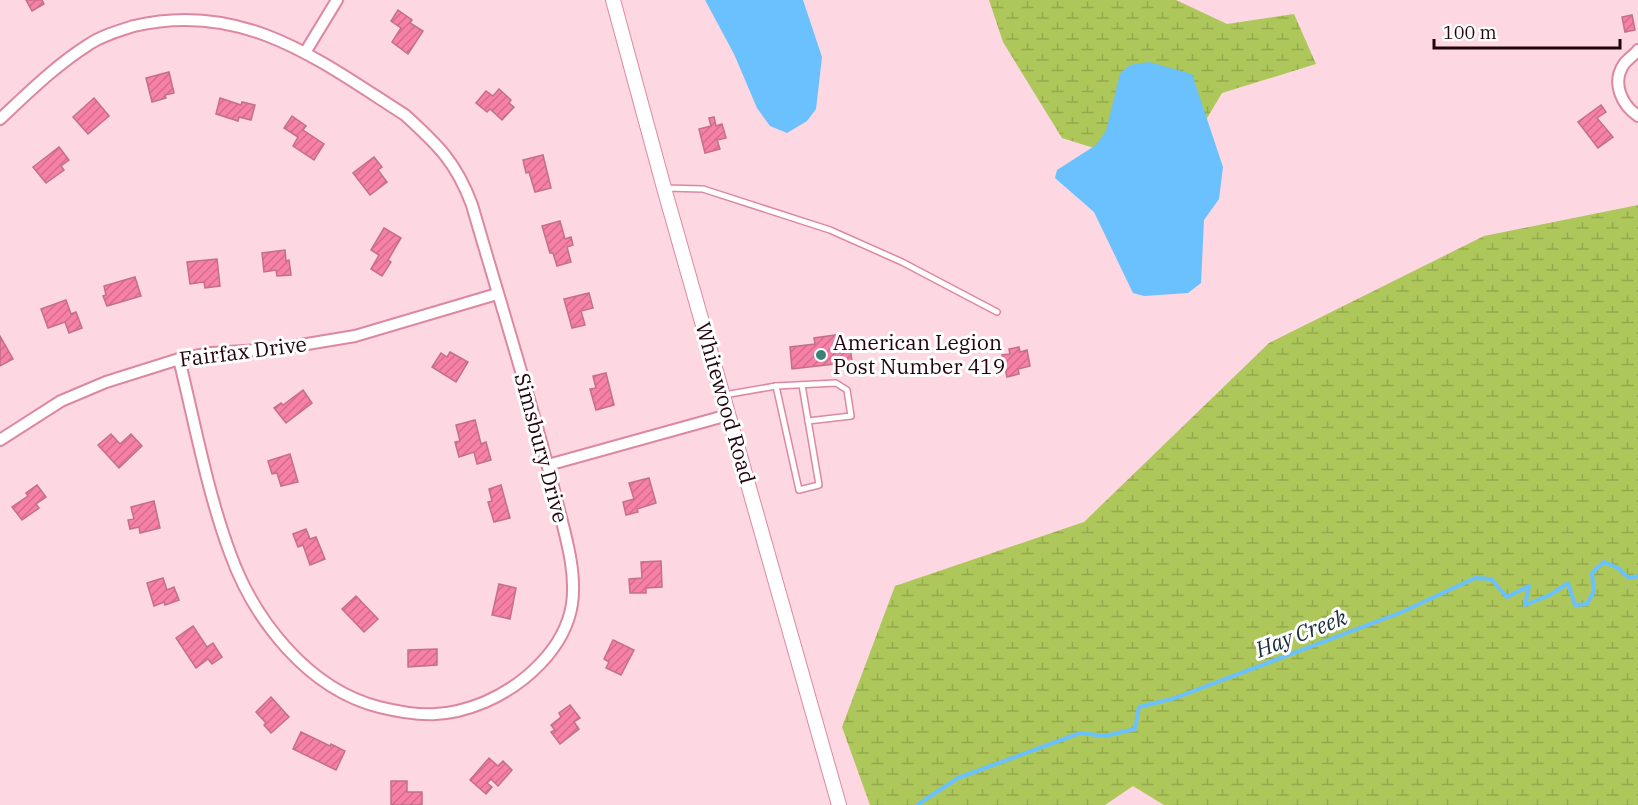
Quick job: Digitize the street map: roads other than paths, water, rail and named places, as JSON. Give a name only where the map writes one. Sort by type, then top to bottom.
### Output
[{"type":"street","points":[[306,51],[337,0]]},
{"type":"street","name":"Whitewood Road","points":[[613,0],[722,396],[839,805]]},
{"type":"street","name":"Simsbury Drive","points":[[0,118],[57,66],[89,44],[152,20],[183,16],[220,18],[245,23],[276,35],[306,51],[405,115],[449,158],[463,181],[548,465],[568,548],[572,576],[572,604],[566,624],[553,648],[512,688],[458,712],[426,715],[398,712],[364,704],[339,692],[306,669],[262,615],[243,584],[230,555],[179,359]]},
{"type":"street","points":[[1638,50],[1623,65],[1619,77],[1619,94],[1627,109],[1638,116]]},
{"type":"street","name":"Fairfax Drive","points":[[0,440],[62,401],[106,382],[179,359],[211,353],[277,349],[355,336],[497,294]]},
{"type":"street","points":[[548,465],[728,415]]},
{"type":"lane","points":[[664,188],[703,189],[830,230],[902,262],[997,312]]},
{"type":"lane","points":[[722,396],[776,386],[836,383],[847,390],[851,417],[808,421]]},
{"type":"lane","points":[[776,386],[799,490],[819,485],[802,385]]},
{"type":"water","points":[[705,0],[803,0],[822,57],[816,109],[807,121],[787,133],[770,126],[757,108],[734,54]]},
{"type":"water","points":[[1149,62],[1192,74],[1223,167],[1219,199],[1204,220],[1201,283],[1188,293],[1144,296],[1133,293],[1094,212],[1055,178],[1057,170],[1096,145],[1106,131],[1120,74],[1130,65]]},
{"type":"waterway","name":"Hay Creek","points":[[917,805],[958,778],[1080,733],[1105,736],[1135,729],[1139,707],[1175,698],[1402,612],[1475,578],[1491,579],[1507,597],[1529,586],[1525,605],[1550,595],[1568,583],[1575,605],[1587,604],[1594,591],[1592,573],[1604,562],[1618,568],[1629,578],[1638,576]]},
{"type":"place","name":"American Legion Post Number 419","points":[[821,355]]}]
